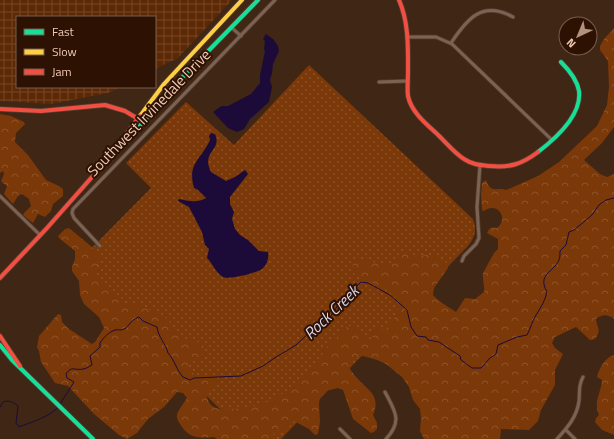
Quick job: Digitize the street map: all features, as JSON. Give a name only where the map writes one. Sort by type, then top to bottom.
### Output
[{"type":"main road","name":"Southwest Irvinedale Drive","points":[[0,278],[107,160],[164,84],[242,0]]},
{"type":"main road","name":"Southwest Irvinedale Drive","points":[[107,160],[115,154],[177,83],[258,0]]},
{"type":"main road","points":[[399,0],[405,14],[408,96],[412,108],[417,115],[459,156],[469,162],[480,165],[504,167],[517,164],[535,154],[570,122],[579,103],[578,88],[567,68],[561,62]]},
{"type":"main road","points":[[0,109],[41,111],[101,105],[116,108],[143,122]]},
{"type":"main road","points":[[0,336],[22,370]]},
{"type":"main road","points":[[0,345],[7,356],[95,439]]},
{"type":"street","name":"Southwest Irvinedale Drive","points":[[100,246],[74,218],[72,213],[73,209],[275,0]]},
{"type":"street","points":[[503,9],[513,17]]},
{"type":"street","points":[[451,43],[470,14]]},
{"type":"street","points":[[232,28],[241,36]]},
{"type":"street","points":[[407,37],[436,37],[451,43],[552,140]]},
{"type":"street","points":[[378,82],[408,81]]},
{"type":"street","points":[[462,261],[464,256],[476,244],[479,238],[477,207],[480,165]]},
{"type":"street","points":[[0,196],[40,235]]},
{"type":"street","points":[[557,439],[574,419],[579,401],[579,386],[583,377]]},
{"type":"street","points":[[385,392],[396,416],[396,424],[386,439]]},
{"type":"street","points":[[340,429],[350,439]]},
{"type":"street","points":[[566,430],[575,439]]},
{"type":"shaded area","points":[[0,0],[232,0],[178,58],[156,69],[156,16],[16,16],[16,88],[118,88],[108,93],[51,104],[0,101]]},
{"type":"shaded area","points":[[266,34],[273,39],[278,46],[279,51],[273,64],[270,80],[272,87],[269,102],[250,119],[244,129],[237,132],[228,128],[213,112],[222,106],[228,106],[251,94],[260,83],[260,75],[265,51],[265,41],[263,39]]},
{"type":"shaded area","points":[[211,133],[215,134],[216,143],[208,163],[211,172],[226,181],[245,170],[248,174],[230,197],[230,204],[234,212],[232,219],[235,229],[259,251],[268,252],[267,262],[262,269],[242,276],[226,278],[218,273],[207,258],[209,249],[205,245],[202,232],[189,207],[178,201],[179,199],[196,201],[206,198],[194,188],[192,173],[196,162],[210,140],[209,136]]},
{"type":"green space","points":[[614,28],[614,127],[602,143],[584,160],[600,174],[607,177],[614,174],[614,319],[605,315],[596,319],[599,331],[595,339],[590,340],[576,327],[555,337],[552,343],[555,348],[563,354],[555,370],[555,385],[541,410],[538,421],[529,430],[501,429],[500,439],[424,439],[420,431],[420,409],[413,400],[409,387],[402,377],[386,364],[363,356],[351,360],[350,369],[375,398],[376,403],[373,415],[377,423],[377,429],[374,432],[371,433],[353,419],[343,390],[338,388],[326,391],[320,397],[320,422],[318,434],[315,435],[309,429],[294,421],[286,431],[280,429],[274,434],[272,439],[217,439],[214,437],[196,437],[185,431],[178,420],[178,413],[187,398],[183,393],[177,392],[164,407],[148,419],[137,433],[127,439],[119,435],[94,414],[68,386],[55,383],[41,362],[37,347],[39,336],[58,314],[61,315],[62,322],[69,329],[92,344],[104,328],[99,317],[84,304],[80,295],[79,281],[72,271],[75,251],[58,236],[65,229],[69,228],[98,252],[101,258],[98,265],[97,275],[104,284],[124,300],[125,303],[143,304],[146,309],[152,310],[164,316],[177,333],[189,341],[199,342],[204,347],[203,353],[199,358],[188,363],[189,368],[194,374],[217,376],[218,381],[208,389],[206,393],[207,399],[212,406],[219,409],[250,407],[274,398],[297,386],[300,383],[302,376],[306,372],[311,371],[317,364],[325,349],[348,326],[353,326],[364,339],[371,342],[373,339],[372,334],[376,327],[385,330],[394,319],[396,312],[402,303],[391,292],[355,275],[352,270],[353,264],[360,259],[389,265],[401,254],[407,253],[418,257],[425,255],[436,255],[446,262],[448,268],[434,288],[433,295],[456,312],[465,298],[475,299],[484,292],[483,273],[494,253],[498,249],[498,239],[487,233],[491,228],[497,228],[502,220],[502,216],[500,212],[494,208],[489,208],[484,211],[482,210],[482,183],[486,180],[492,189],[506,190],[538,176],[559,162],[597,126],[607,105],[609,87],[608,61],[600,50],[600,46]]},
{"type":"green space","points":[[309,65],[473,219],[475,233],[468,246],[281,439],[251,439],[73,267],[151,188],[126,163],[186,102],[234,145]]},
{"type":"green space","points":[[0,114],[11,116],[24,122],[25,124],[16,133],[15,142],[28,155],[46,180],[63,189],[63,196],[53,204],[51,211],[45,217],[38,214],[33,223],[23,215],[31,206],[29,199],[22,194],[18,196],[13,204],[4,194],[7,186],[1,181],[4,174],[3,171],[0,173]]},
{"type":"green space","points":[[614,355],[614,435],[602,430],[595,422],[599,415],[597,410],[597,401],[602,380],[597,377],[605,361]]},
{"type":"waterway","name":"Rock Creek","points":[[60,404],[74,382],[67,378],[66,374],[68,371],[72,369],[84,369],[92,365],[90,356],[100,347],[100,343],[104,337],[113,331],[124,329],[133,320],[139,317],[143,321],[157,327],[168,353],[183,377],[190,380],[194,378],[241,376],[263,366],[296,345],[309,333],[317,330],[326,320],[329,319],[338,305],[361,282],[368,283],[390,295],[407,310],[411,327],[417,336],[426,337],[428,340],[439,342],[460,356],[461,360],[472,368],[481,368],[496,354],[498,345],[517,337],[527,335],[533,320],[543,304],[547,292],[544,286],[545,277],[559,260],[560,251],[566,245],[569,232],[574,230],[592,215],[599,205],[606,200],[614,198]]},
{"type":"waterway","name":"Rock Creek","points":[[0,407],[3,402],[7,401],[13,402],[18,406],[16,423],[19,427],[46,416],[58,407]]},
{"type":"traffic: fast","points":[[110,157],[125,143],[177,83],[258,0]]},
{"type":"traffic: fast","points":[[538,152],[566,126],[572,117],[579,100],[579,91],[575,79],[561,62]]},
{"type":"traffic: fast","points":[[0,345],[12,360],[93,439]]},
{"type":"traffic: slow","points":[[140,116],[164,84],[242,0]]},
{"type":"traffic: jam","points":[[399,0],[405,18],[407,36],[408,96],[412,107],[423,121],[456,153],[474,164],[510,166],[527,160],[538,152]]},
{"type":"traffic: jam","points":[[0,109],[41,111],[105,105],[125,111],[140,120]]},
{"type":"traffic: jam","points":[[0,278],[47,228],[107,160],[140,116]]},
{"type":"traffic: jam","points":[[0,336],[20,366]]}]
